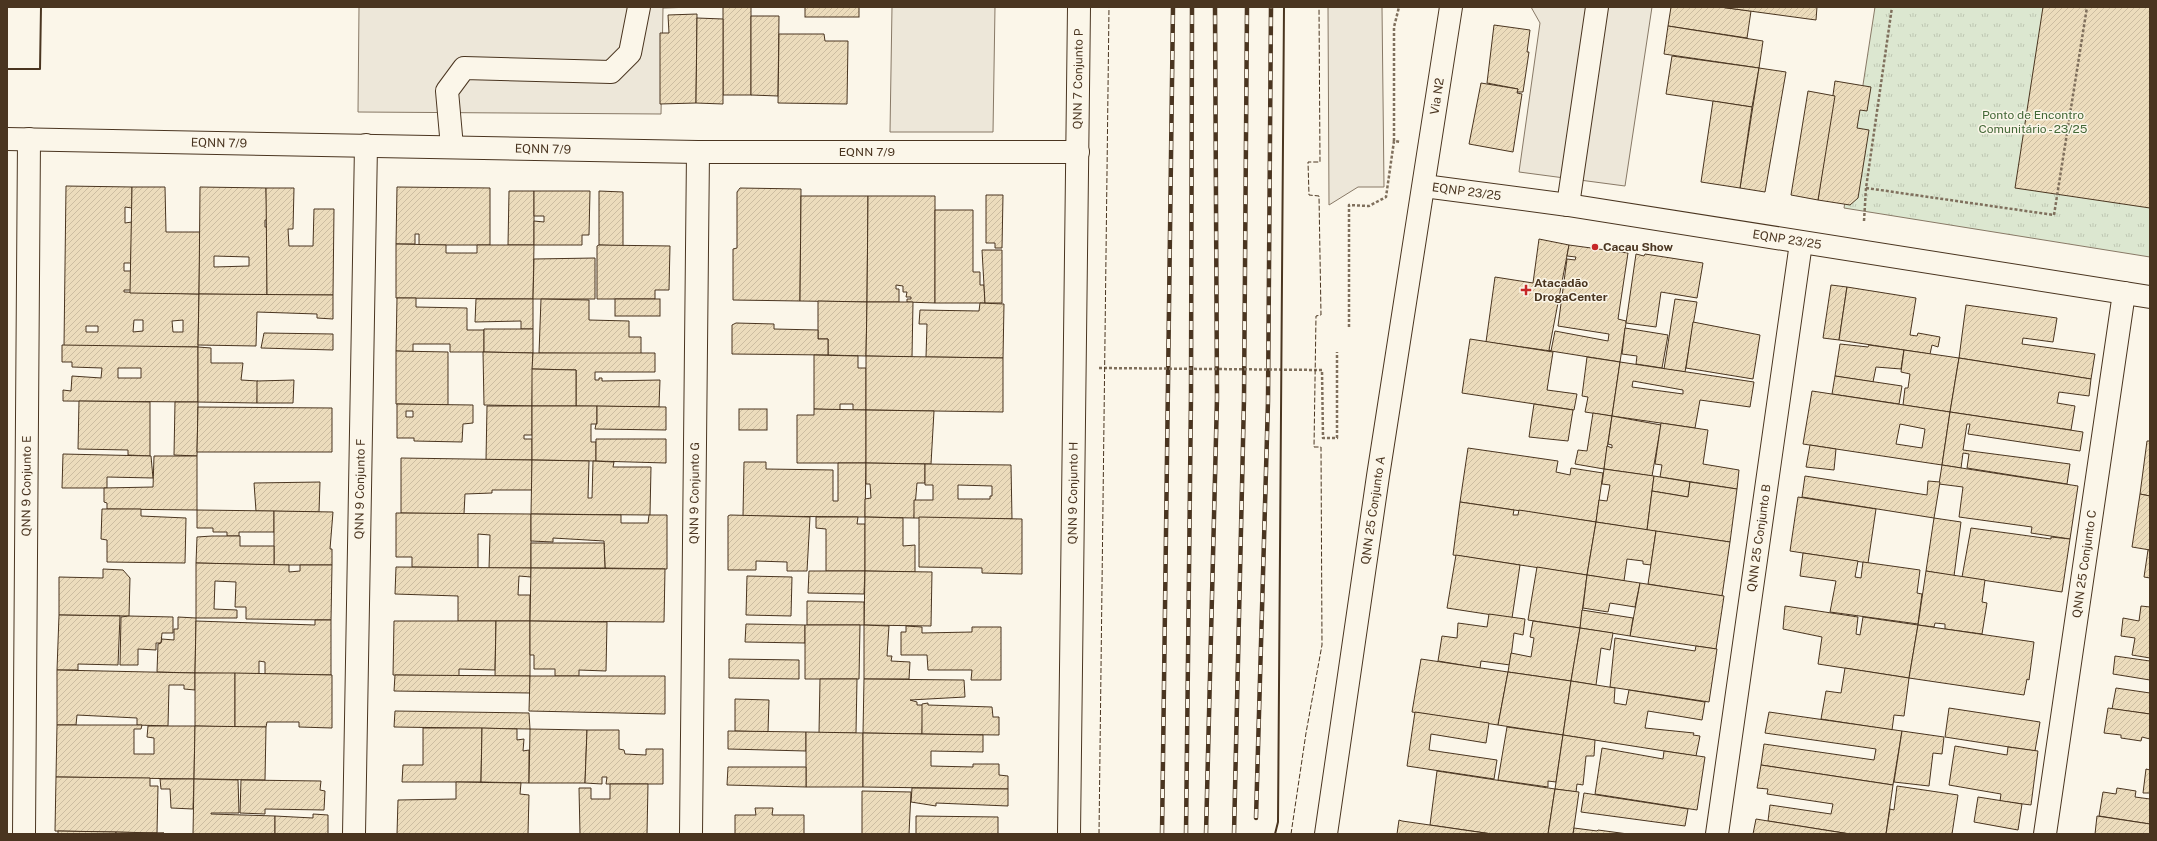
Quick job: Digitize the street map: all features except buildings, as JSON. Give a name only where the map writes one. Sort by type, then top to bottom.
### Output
[{"type":"street","points":[[452,147],[447,91],[464,68],[612,72],[630,54],[639,7]]},
{"type":"street","name":"QNN 7 Conjunto P","points":[[1078,152],[1080,7]]},
{"type":"street","name":"Via N2","points":[[1424,186],[1451,7]]},
{"type":"street","points":[[1568,205],[1597,7]]},
{"type":"street","name":"EQNN 7/9","points":[[7,139],[698,152],[1078,152]]},
{"type":"street","name":"QNN 9 Conjunto E","points":[[24,834],[29,139]]},
{"type":"street","name":"QNN 9 Conjunto F","points":[[354,834],[366,145]]},
{"type":"street","name":"QNN 9 Conjunto G","points":[[691,834],[698,152]]},
{"type":"street","name":"QNN 9 Conjunto H","points":[[1069,834],[1078,152]]},
{"type":"street","name":"EQNP 23/25","points":[[1424,186],[1568,205],[2150,297]]},
{"type":"street","name":"QNN 25 Conjunto A","points":[[1326,834],[1378,476],[1424,186]]},
{"type":"street","name":"QNN 25 Conjunto B","points":[[1717,834],[1801,243]]},
{"type":"street","name":"QNN 25 Conjunto C","points":[[2045,834],[2124,293]]},
{"type":"path","points":[[1349,328],[1348,205],[1369,206],[1386,197],[1394,141],[1394,27],[1399,7]]},
{"type":"path","points":[[1863,252],[1866,188],[1892,7]]},
{"type":"path","points":[[1866,188],[2054,215],[2086,7]]},
{"type":"path","points":[[1394,141],[1430,144]]},
{"type":"path","points":[[1099,368],[1322,370],[1323,438],[1337,438],[1337,352]]},
{"type":"green space","name":"Ponto de Encontro Comunitário - 23/25","points":[[1875,7],[2150,7],[2150,257],[1844,208]]},
{"type":"shaded area","points":[[359,7],[694,7],[663,8],[661,114],[358,112]]},
{"type":"shaded area","points":[[892,7],[995,7],[993,132],[890,132]]},
{"type":"shaded area","points":[[1328,7],[1382,7],[1384,187],[1358,187],[1329,205]]},
{"type":"shaded area","points":[[1531,7],[1652,7],[1625,186],[1519,172],[1540,23]]},
{"type":"railway","points":[[1162,834],[1173,7]]},
{"type":"railway","points":[[1186,834],[1191,396],[1192,7]]},
{"type":"railway","points":[[1206,834],[1217,398],[1215,7]]},
{"type":"railway","points":[[1234,834],[1244,399],[1247,7]]},
{"type":"railway","points":[[1256,818],[1268,401],[1271,7]]},
{"type":"fence","points":[[1099,834],[1109,7]]},
{"type":"fence","points":[[1291,834],[1306,733],[1322,645],[1321,447],[1314,447],[1316,316],[1321,315],[1319,196],[1309,195],[1308,162],[1320,162],[1319,7]]},
{"type":"wall","points":[[7,69],[40,69],[41,7]]},
{"type":"wall","points":[[1275,834],[1278,822],[1284,7]]},
{"type":"place","name":"Cacau Show","points":[[1595,247]]},
{"type":"place","name":"Atacadão DrogaCenter","points":[[1526,290]]}]
